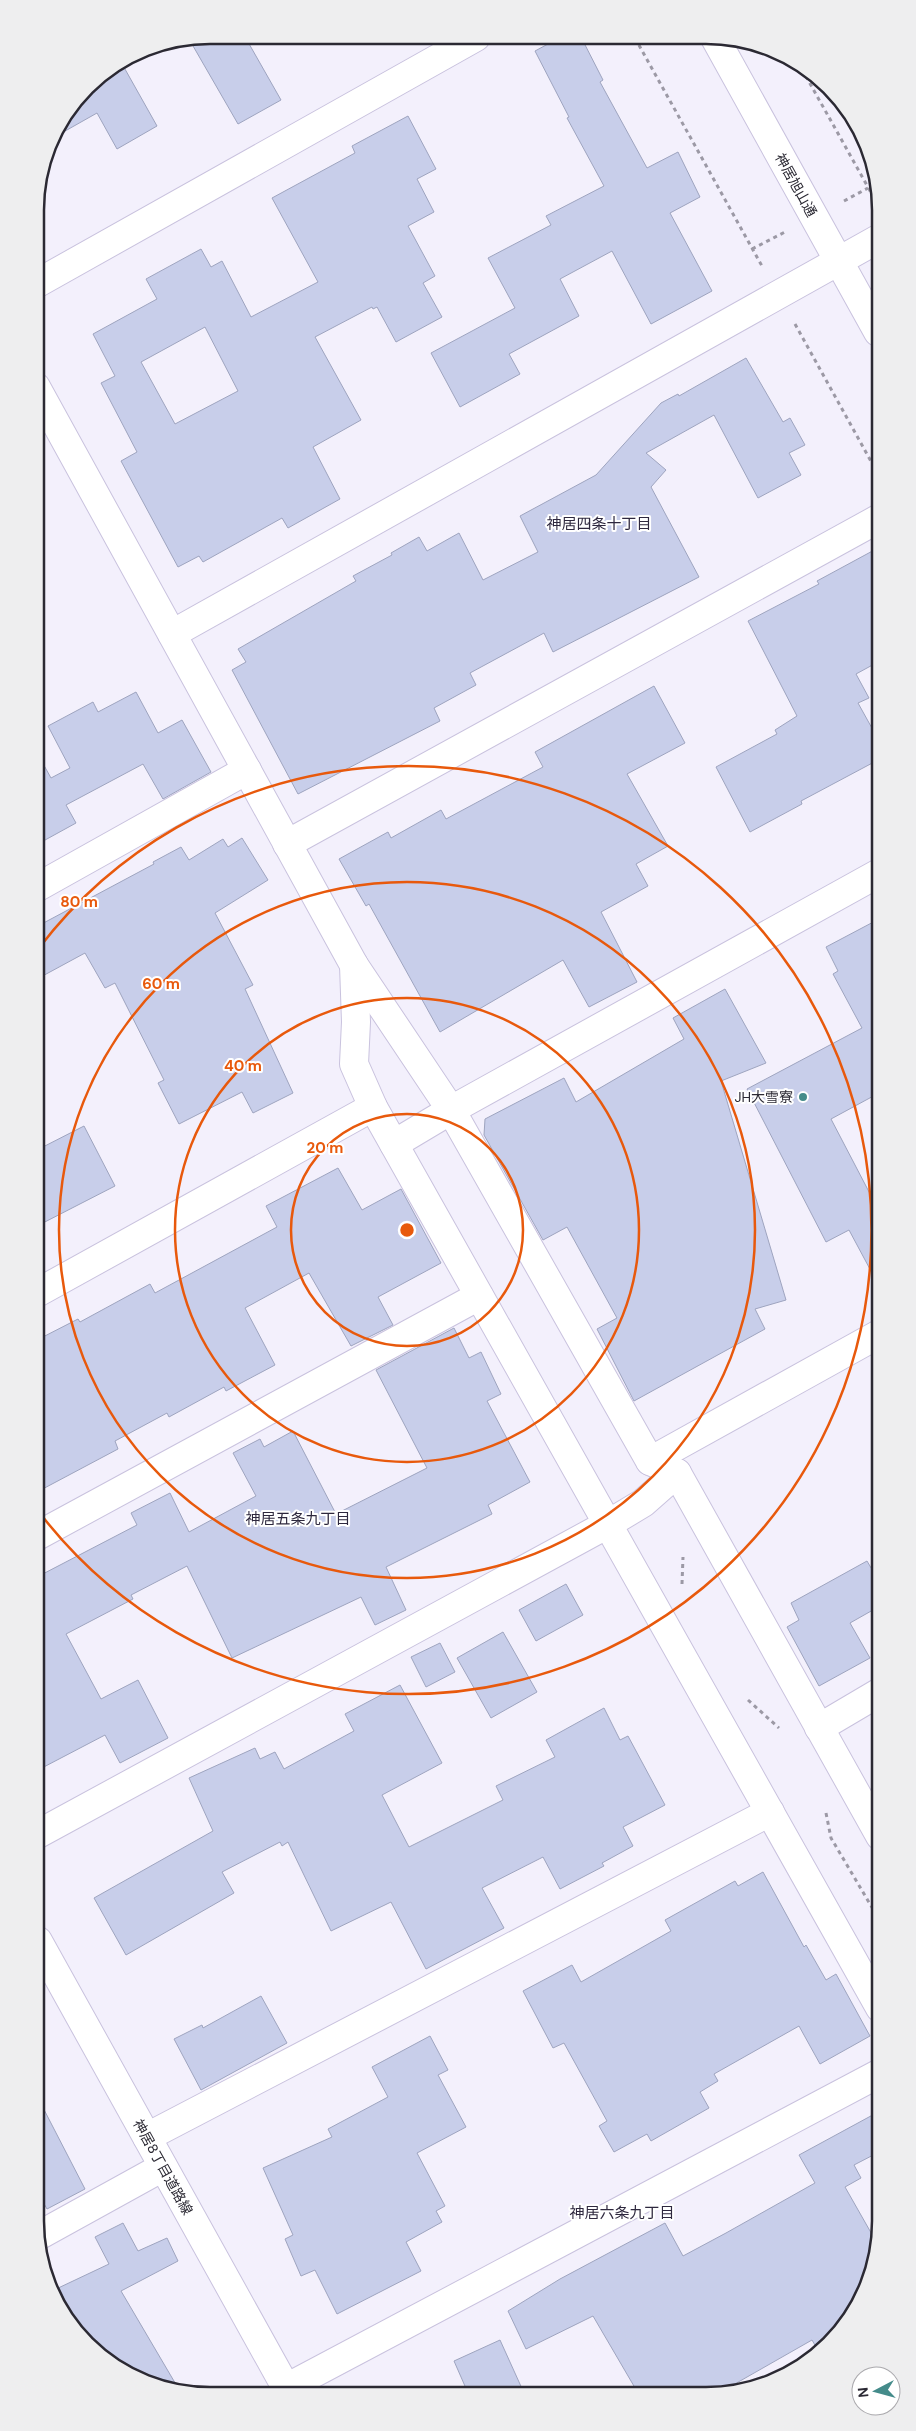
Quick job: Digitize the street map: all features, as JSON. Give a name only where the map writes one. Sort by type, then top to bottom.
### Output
[{"type":"street","points":[[44,280],[464,44]]},
{"type":"street","name":"神居旭山通","points":[[719,45],[872,321]]},
{"type":"street","points":[[172,634],[872,243]]},
{"type":"street","points":[[44,402],[354,965],[451,1110],[650,1461],[676,1473],[872,1822]]},
{"type":"street","points":[[287,844],[872,522]]},
{"type":"street","points":[[44,884],[247,770]]},
{"type":"street","points":[[394,1144],[451,1110],[872,877]]},
{"type":"street","points":[[354,965],[356,1022],[354,1064],[373,1107],[872,1994]]},
{"type":"street","points":[[44,1288],[373,1107]]},
{"type":"street","points":[[44,1532],[479,1296]]},
{"type":"street","points":[[650,1461],[872,1338]]},
{"type":"street","points":[[44,1831],[608,1524],[643,1504],[676,1473]]},
{"type":"street","points":[[819,1728],[872,1697]]},
{"type":"street","points":[[147,2138],[770,1812]]},
{"type":"street","name":"神居8丁目道路線","points":[[44,1952],[286,2387]]},
{"type":"street","points":[[294,2387],[872,2077]]},
{"type":"street","points":[[44,2232],[163,2167]]},
{"type":"path","points":[[638,44],[872,463]]},
{"type":"path","points":[[807,78],[871,193]]},
{"type":"building","points":[[249,44],[281,100],[238,124],[192,45]]},
{"type":"building","points":[[548,44],[585,44],[603,80],[600,82],[647,168],[678,152],[700,197],[670,213],[712,291],[651,324],[612,251],[560,279],[579,316],[509,354],[520,374],[460,407],[431,353],[515,308],[488,258],[551,225],[546,216],[604,186],[567,118],[569,117],[535,51]]},
{"type":"building","points":[[124,68],[157,126],[117,149],[97,113],[63,132],[72,117],[92,92]]},
{"type":"building","points":[[408,116],[436,169],[417,179],[434,212],[408,226],[435,276],[423,283],[442,317],[396,342],[377,307],[373,309],[372,307],[315,337],[361,420],[313,447],[340,499],[288,528],[282,518],[203,562],[199,556],[178,567],[121,461],[137,452],[101,383],[115,376],[93,334],[157,299],[146,279],[201,249],[211,267],[222,261],[251,317],[318,282],[272,198],[355,153],[352,146]],"holes":[[[205,327],[238,391],[175,424],[141,362]]]},
{"type":"building","points":[[746,358],[783,422],[790,418],[805,445],[789,453],[801,475],[758,498],[714,415],[646,453],[666,470],[651,487],[699,577],[553,652],[544,633],[470,673],[476,685],[434,708],[440,721],[298,794],[232,670],[246,662],[238,649],[356,581],[353,576],[392,555],[391,553],[419,537],[427,551],[459,533],[483,580],[538,552],[520,516],[596,475],[661,403],[678,394],[679,396]]},
{"type":"building","points":[[872,551],[872,665],[856,674],[869,698],[858,703],[872,728],[872,763],[801,801],[802,804],[750,832],[716,767],[777,734],[775,730],[797,716],[748,621],[819,584],[817,581]]},
{"type":"building","points":[[654,686],[685,743],[627,774],[668,846],[636,864],[648,886],[601,912],[637,982],[589,1007],[563,960],[440,1032],[369,904],[366,906],[339,859],[388,832],[391,838],[441,810],[446,819],[543,767],[535,752]]},
{"type":"building","points":[[136,692],[158,733],[182,720],[211,772],[163,799],[143,764],[66,805],[76,823],[44,841],[44,765],[51,778],[70,768],[48,726],[93,702],[98,712]]},
{"type":"building","points":[[242,838],[268,880],[215,913],[253,985],[245,989],[293,1093],[253,1113],[242,1092],[179,1124],[158,1083],[164,1080],[115,983],[105,988],[85,953],[44,975],[44,923],[154,864],[153,862],[181,847],[189,860],[223,839],[228,847]]},
{"type":"building","points":[[872,923],[872,1097],[831,1119],[872,1198],[872,1273],[849,1230],[826,1242],[747,1089],[862,1028],[833,974],[838,971],[826,947]]},
{"type":"building","points":[[725,989],[766,1063],[721,1081],[786,1300],[755,1309],[765,1329],[634,1401],[597,1329],[617,1318],[567,1227],[543,1240],[484,1135],[485,1119],[564,1078],[576,1102],[684,1039],[673,1018]]},
{"type":"building","points":[[84,1126],[115,1186],[44,1222],[44,1146]]},
{"type":"building","points":[[338,1168],[362,1210],[401,1189],[441,1263],[378,1297],[393,1325],[351,1346],[309,1273],[245,1308],[275,1365],[226,1391],[224,1387],[169,1417],[167,1413],[115,1441],[118,1449],[44,1488],[44,1336],[78,1319],[80,1322],[150,1284],[155,1293],[277,1227],[266,1206]]},
{"type":"building","points":[[454,1328],[469,1358],[481,1352],[501,1394],[487,1401],[530,1482],[488,1505],[492,1514],[386,1567],[406,1610],[375,1625],[361,1597],[232,1658],[187,1566],[131,1595],[133,1599],[66,1634],[101,1699],[138,1680],[168,1738],[120,1763],[105,1735],[44,1767],[44,1573],[137,1525],[131,1513],[170,1493],[189,1532],[256,1496],[233,1453],[260,1439],[264,1447],[293,1431],[336,1514],[427,1468],[376,1370]]},
{"type":"building","points":[[867,1561],[872,1569],[872,1611],[850,1623],[870,1658],[819,1686],[787,1627],[799,1620],[791,1603]]},
{"type":"building","points":[[566,1584],[583,1615],[536,1641],[519,1610]]},
{"type":"building","points":[[503,1632],[537,1692],[491,1718],[457,1658]]},
{"type":"building","points":[[440,1643],[455,1672],[426,1687],[411,1657]]},
{"type":"building","points":[[400,1685],[442,1763],[382,1795],[409,1847],[503,1800],[496,1786],[555,1757],[546,1740],[604,1708],[620,1740],[628,1736],[665,1805],[623,1827],[633,1846],[602,1863],[604,1866],[560,1889],[543,1857],[482,1888],[504,1928],[426,1969],[391,1902],[331,1931],[288,1842],[282,1846],[280,1842],[222,1872],[234,1893],[126,1955],[94,1898],[213,1831],[189,1778],[255,1748],[260,1759],[275,1752],[284,1769],[354,1731],[345,1714]]},
{"type":"building","points":[[763,1872],[804,1947],[806,1945],[826,1980],[836,1974],[870,2036],[820,2064],[799,2026],[714,2074],[718,2081],[700,2092],[709,2108],[651,2141],[647,2134],[614,2152],[599,2126],[607,2121],[564,2043],[553,2048],[523,1991],[572,1965],[581,1982],[671,1931],[665,1920],[735,1881],[738,1886]]},
{"type":"building","points":[[261,1996],[287,2043],[201,2090],[174,2039],[202,2025],[203,2028]]},
{"type":"building","points":[[430,2036],[448,2070],[438,2075],[466,2127],[417,2153],[445,2206],[436,2211],[442,2222],[406,2242],[421,2271],[337,2314],[315,2270],[301,2276],[285,2239],[293,2235],[263,2168],[332,2137],[328,2129],[388,2097],[372,2067]]},
{"type":"building","points":[[44,2110],[85,2189],[47,2209],[44,2204]]},
{"type":"building","points":[[872,2115],[872,2156],[854,2165],[861,2178],[845,2187],[872,2234],[867,2264],[860,2285],[844,2314],[816,2346],[812,2340],[733,2385],[707,2387],[634,2387],[593,2316],[526,2349],[508,2311],[560,2279],[665,2223],[683,2256],[726,2233],[815,2183],[799,2155]]},
{"type":"building","points":[[123,2223],[138,2251],[167,2238],[178,2261],[121,2291],[175,2384],[136,2370],[100,2346],[78,2322],[61,2295],[58,2288],[109,2264],[95,2237]]},
{"type":"building","points":[[500,2340],[521,2387],[465,2387],[454,2361]]},
{"type":"place","name":"JH大雪寮","points":[[803,1097]]},
{"type":"district","name":"神居四条十丁目","points":[[599,524]]},
{"type":"district","name":"神居五条九丁目","points":[[298,1519]]},
{"type":"district","name":"神居六条九丁目","points":[[622,2213]]}]
